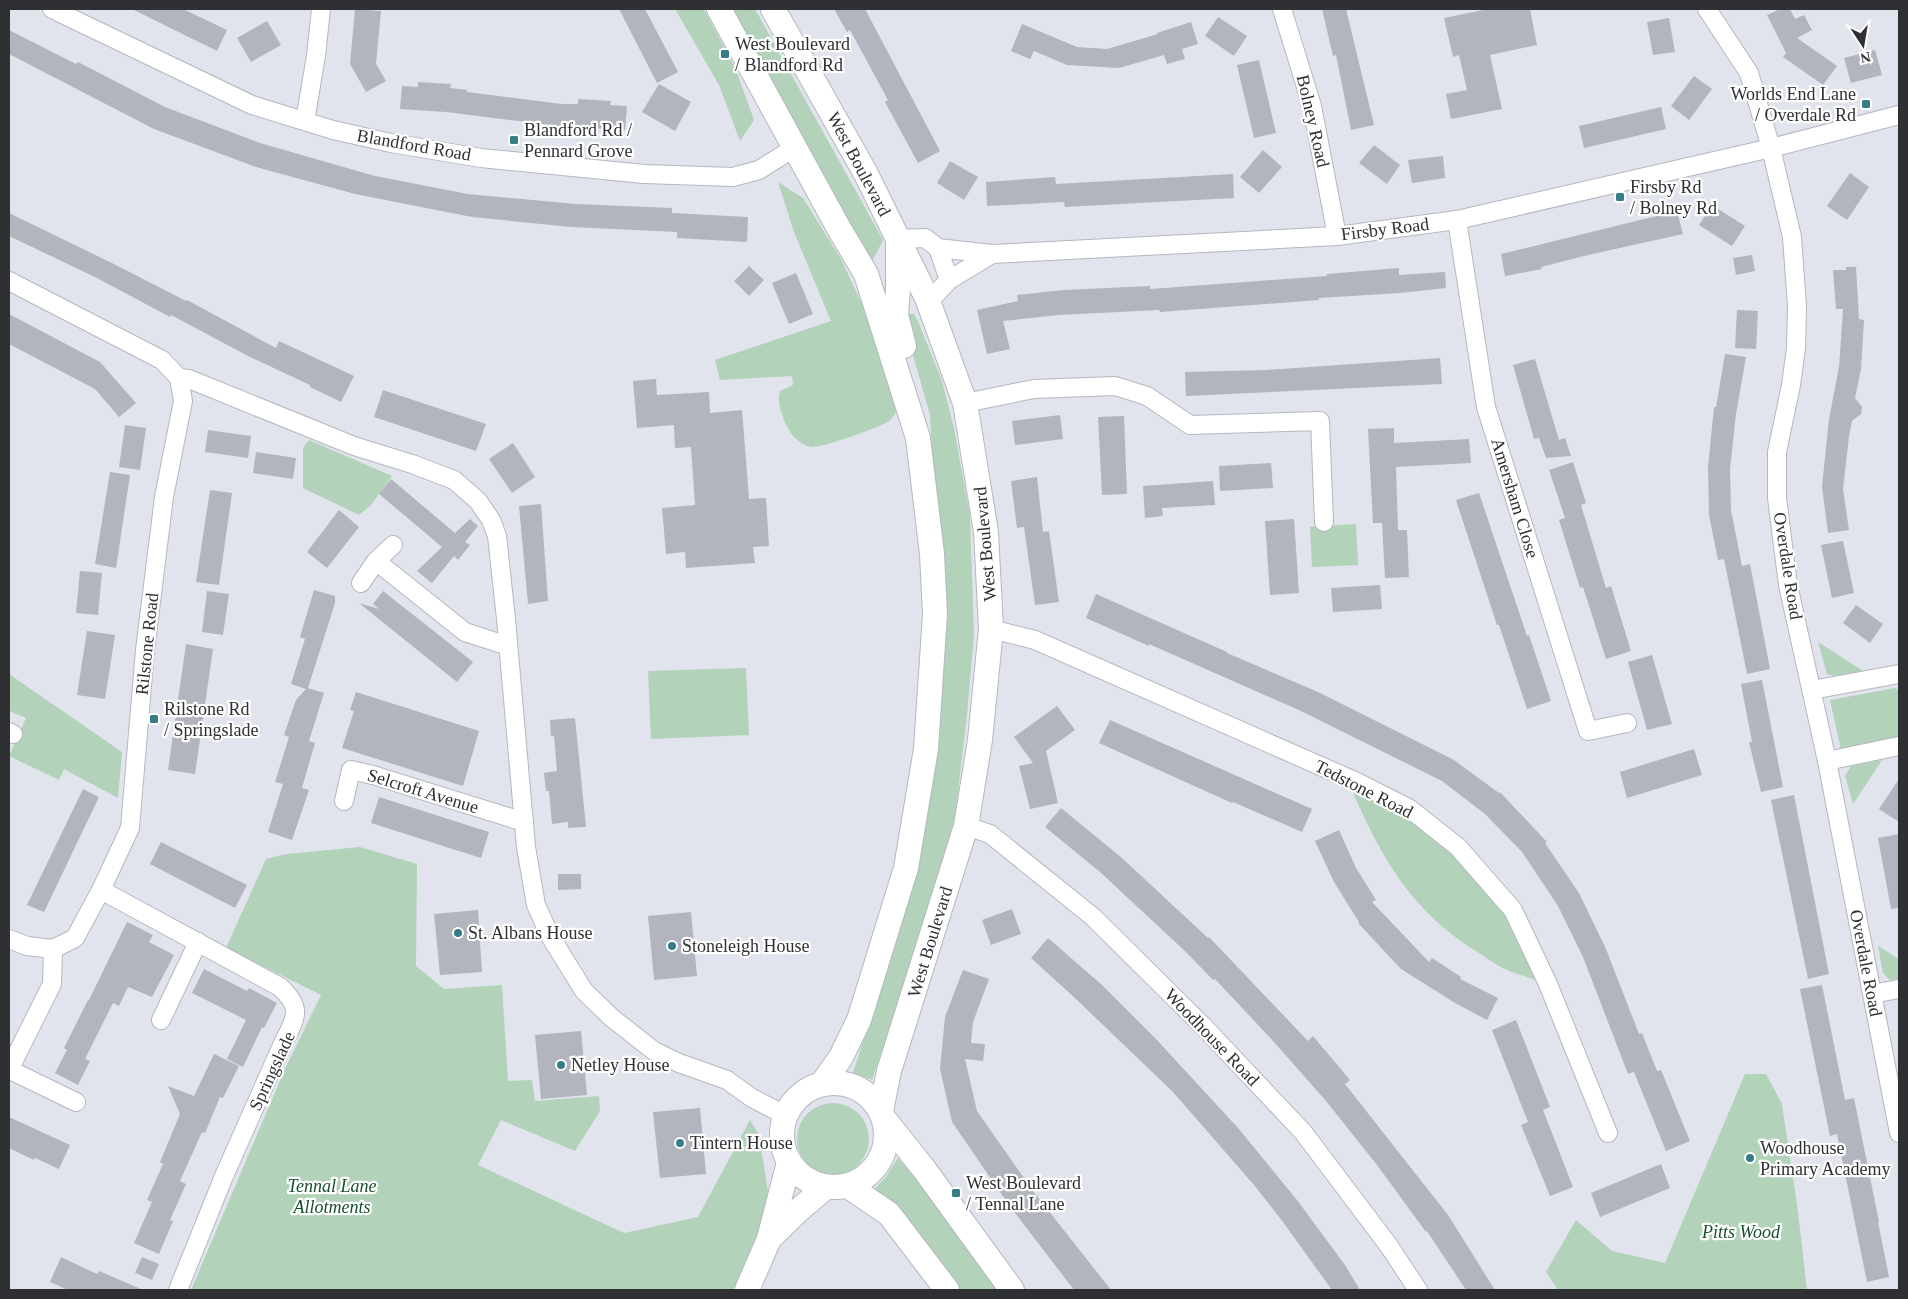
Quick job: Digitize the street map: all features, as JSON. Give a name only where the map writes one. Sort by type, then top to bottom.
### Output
[{"type":"main road","points":[[719,9],[836,226],[866,274],[918,438]]},
{"type":"main road","name":"West Boulevard","points":[[773,9],[866,174],[927,298],[965,402],[986,532],[991,628],[980,740],[966,826],[889,1071],[883,1116]]},
{"type":"main road","points":[[822,1084],[841,1057],[859,1020],[903,878],[926,749],[935,614],[932,554],[918,438],[915,392],[896,315],[898,239]]},
{"type":"main road","points":[[866,274],[898,289],[927,298]]},
{"type":"main road","points":[[947,1290],[889,1214],[837,1186],[805,1178],[789,1162],[781,1139],[785,1115],[800,1095],[822,1084],[846,1084],[866,1094],[924,1169],[1012,1290]]},
{"type":"main road","points":[[769,1239],[801,1208],[837,1186],[872,1172],[885,1148],[883,1116]]},
{"type":"main road","points":[[747,1290],[769,1239],[789,1162]]},
{"type":"street","name":"Blandford Road","points":[[52,9],[252,104],[333,130],[391,143],[481,158],[644,174],[732,177],[759,170],[794,148]]},
{"type":"street","points":[[305,121],[322,9]]},
{"type":"street","name":"Bolney Road","points":[[1282,9],[1312,106],[1338,236]]},
{"type":"street","name":"Overdale Road","points":[[1707,9],[1749,73],[1771,148],[1792,237],[1797,306],[1796,348],[1791,385],[1777,452],[1777,498],[1788,585],[1827,761],[1872,994],[1892,1062],[1899,1133]]},
{"type":"street","name":"Firsby Road","points":[[898,239],[925,238],[938,248],[992,254],[1338,236],[1457,220],[1771,148],[1899,115]]},
{"type":"street","name":"Amersham Close","points":[[1457,220],[1486,407],[1588,731],[1627,723]]},
{"type":"street","points":[[938,248],[949,280]]},
{"type":"street","name":"Firsby Road","points":[[927,298],[939,292],[949,280],[992,254]]},
{"type":"street","points":[[9,281],[162,360],[179,378],[189,379],[354,446],[412,464],[454,480],[478,501],[491,520],[497,536],[527,856],[536,904],[550,936],[584,991],[612,1018],[654,1051],[679,1063],[726,1080],[752,1098],[785,1115]]},
{"type":"street","name":"Rilstone Road","points":[[52,949],[75,938],[101,890],[130,828],[147,631],[164,497],[183,401],[179,378]]},
{"type":"street","points":[[965,402],[1034,389],[1115,386],[1147,396],[1190,425],[1320,421],[1324,522]]},
{"type":"street","points":[[361,583],[376,562],[392,545]]},
{"type":"street","points":[[376,562],[465,632],[508,646]]},
{"type":"street","name":"Tedstone Road","points":[[991,628],[1036,640],[1359,783],[1410,809],[1458,847],[1513,910],[1548,984],[1608,1133]]},
{"type":"street","points":[[1812,690],[1899,674]]},
{"type":"street","points":[[1827,761],[1899,746]]},
{"type":"street","name":"Selcroft Avenue","points":[[344,801],[351,770],[373,775],[524,822]]},
{"type":"street","name":"Woodhouse Road","points":[[966,826],[990,834],[1093,917],[1204,1027],[1303,1132],[1389,1246],[1418,1290]]},
{"type":"street","name":"Springslade","points":[[101,890],[280,987],[291,997],[296,1007],[295,1020],[224,1176],[178,1290]]},
{"type":"street","points":[[9,939],[27,946],[52,949],[52,984],[9,1070],[76,1102]]},
{"type":"street","points":[[161,1020],[198,942]]},
{"type":"street","points":[[1872,994],[1899,990]]},
{"type":"green space","points":[[675,9],[704,9],[736,70],[754,120],[740,141],[719,85]]},
{"type":"green space","points":[[730,9],[755,9],[883,240],[872,262]]},
{"type":"green space","points":[[778,182],[803,198],[841,259],[870,321],[896,412],[890,420],[883,424],[850,437],[811,447],[797,440],[787,427],[779,404],[780,391],[793,385],[792,376],[720,380],[715,360],[831,321],[794,232]]},
{"type":"green space","points":[[905,314],[914,314],[918,321],[942,381],[954,428],[970,516],[974,635],[955,818],[917,945],[872,1080],[853,1073],[905,908],[935,504],[930,415],[903,320]]},
{"type":"green space","points":[[309,440],[392,476],[371,505],[359,515],[303,488],[303,448]]},
{"type":"green space","points":[[1356,524],[1358,565],[1312,567],[1310,527]]},
{"type":"green space","points":[[1818,642],[1863,671],[1835,676],[1827,674]]},
{"type":"green space","points":[[746,668],[749,735],[651,739],[648,671]]},
{"type":"green space","points":[[9,674],[122,752],[118,798],[64,769],[59,780],[9,756],[26,718],[9,711]]},
{"type":"green space","points":[[1895,688],[1899,690],[1899,738],[1841,750],[1830,700]]},
{"type":"green space","points":[[1882,760],[1853,804],[1845,776],[1851,766]]},
{"type":"green space","points":[[1346,777],[1410,809],[1513,910],[1548,984],[1498,966],[1454,936],[1432,917],[1414,897],[1383,854]]},
{"type":"green space","name":"Tennal Lane Allotments","points":[[360,847],[417,864],[416,966],[444,989],[502,985],[508,1081],[532,1080],[535,1101],[599,1096],[600,1111],[575,1151],[501,1120],[478,1165],[624,1233],[698,1217],[750,1120],[759,1135],[768,1191],[763,1223],[733,1290],[191,1290],[284,1071],[321,995],[226,948],[266,859],[287,854]]},
{"type":"green space","points":[[1878,946],[1899,959],[1899,979],[1890,980],[1883,973]]},
{"type":"green space","name":"Pitts Wood","points":[[1745,1074],[1766,1074],[1782,1104],[1807,1290],[1558,1290],[1546,1272],[1576,1220],[1612,1251],[1665,1263]]},
{"type":"green space","points":[[840,1103],[859,1113],[867,1125],[869,1139],[867,1153],[859,1165],[847,1173],[826,1175],[807,1165],[799,1153],[797,1132],[807,1113],[819,1105]]},
{"type":"green space","points":[[898,1158],[934,1200],[1000,1290],[956,1290],[874,1190],[885,1178]]},
{"type":"building","points":[[132,9],[183,9],[227,30],[217,51]]},
{"type":"building","points":[[355,9],[381,11],[376,64],[386,81],[366,92],[350,64]]},
{"type":"building","points":[[619,9],[645,9],[678,72],[657,83]]},
{"type":"building","points":[[834,9],[865,9],[940,151],[918,163],[885,102],[888,100],[850,30],[847,32]]},
{"type":"building","points":[[1322,9],[1346,9],[1374,125],[1351,130],[1336,55],[1333,56]]},
{"type":"building","points":[[1488,9],[1530,9],[1537,45],[1490,55],[1502,109],[1451,119],[1446,94],[1467,90],[1459,55],[1453,57],[1444,18]]},
{"type":"building","points":[[1780,9],[1790,9],[1795,19],[1804,15],[1812,30],[1797,38],[1837,66],[1823,85],[1783,57],[1786,53],[1767,15]]},
{"type":"building","points":[[1218,17],[1247,36],[1234,56],[1205,36]]},
{"type":"building","points":[[1669,18],[1675,52],[1653,55],[1647,22]]},
{"type":"building","points":[[267,21],[281,45],[251,62],[237,38]]},
{"type":"building","points":[[1191,22],[1198,44],[1182,49],[1185,59],[1167,64],[1164,55],[1119,68],[1067,65],[1034,51],[1030,59],[1011,51],[1022,24],[1077,47],[1107,49]]},
{"type":"building","points":[[9,30],[76,64],[78,62],[165,107],[260,143],[375,176],[468,194],[576,204],[672,208],[672,213],[748,217],[747,242],[677,238],[677,232],[571,227],[472,217],[355,194],[256,167],[154,129],[9,54]]},
{"type":"building","points":[[1875,50],[1882,75],[1851,83],[1844,58]]},
{"type":"building","points":[[1259,60],[1276,133],[1254,138],[1237,65]]},
{"type":"building","points":[[1694,76],[1712,89],[1689,120],[1671,106]]},
{"type":"building","points":[[418,82],[451,84],[450,88],[467,90],[467,92],[562,104],[578,104],[578,99],[611,101],[610,105],[627,106],[625,130],[559,126],[446,112],[400,109],[402,86],[418,87]]},
{"type":"building","points":[[659,84],[691,102],[675,131],[642,112]]},
{"type":"building","points":[[1661,107],[1666,129],[1584,148],[1579,126]]},
{"type":"building","points":[[1374,145],[1400,165],[1387,184],[1359,163]]},
{"type":"building","points":[[1263,150],[1282,167],[1259,193],[1240,177]]},
{"type":"building","points":[[1443,156],[1445,178],[1412,183],[1408,160]]},
{"type":"building","points":[[950,161],[978,177],[964,200],[937,183]]},
{"type":"building","points":[[1850,173],[1869,187],[1847,220],[1827,206]]},
{"type":"building","points":[[1233,174],[1234,198],[1065,207],[1064,202],[987,206],[986,182],[1055,177],[1056,184]]},
{"type":"building","points":[[1712,205],[1745,226],[1732,246],[1699,225]]},
{"type":"building","points":[[1677,211],[1683,234],[1588,255],[1541,267],[1542,269],[1505,276],[1501,254]]},
{"type":"building","points":[[9,213],[187,300],[276,348],[279,341],[354,376],[341,402],[171,315],[170,317],[97,278],[9,236]]},
{"type":"building","points":[[1752,255],[1755,271],[1736,275],[1733,258]]},
{"type":"building","points":[[749,266],[764,280],[749,296],[734,281]]},
{"type":"building","points":[[1846,267],[1856,267],[1859,319],[1864,320],[1861,369],[1855,398],[1862,407],[1861,414],[1852,421],[1843,489],[1849,530],[1828,533],[1822,487],[1829,419],[1839,367],[1843,309],[1836,309],[1833,270],[1846,270]]},
{"type":"building","points":[[1399,268],[1399,275],[1445,272],[1446,288],[1160,312],[1159,310],[1059,315],[1003,321],[1010,349],[987,354],[977,310],[1018,301],[1017,295],[1064,290],[1150,286],[1150,289],[1327,276],[1327,274]]},
{"type":"building","points":[[796,273],[813,314],[789,324],[772,283]]},
{"type":"building","points":[[1737,310],[1758,311],[1756,349],[1735,348]]},
{"type":"building","points":[[9,314],[100,362],[136,403],[119,417],[95,389],[9,344]]},
{"type":"building","points":[[1725,354],[1746,357],[1736,414],[1730,469],[1731,510],[1742,566],[1750,564],[1770,669],[1747,674],[1724,559],[1718,560],[1709,515],[1708,467],[1714,407],[1716,407]]},
{"type":"building","points":[[1440,358],[1442,384],[1186,396],[1185,372],[1266,370]]},
{"type":"building","points":[[1535,359],[1559,440],[1565,438],[1571,456],[1546,458],[1539,438],[1534,439],[1513,365]]},
{"type":"building","points":[[656,379],[657,395],[709,392],[710,413],[742,410],[749,499],[766,498],[769,546],[753,547],[755,563],[686,568],[685,552],[666,554],[662,508],[695,505],[691,447],[675,448],[674,425],[637,428],[633,381]]},
{"type":"building","points":[[383,390],[486,424],[476,451],[374,417]]},
{"type":"building","points":[[1060,415],[1063,439],[1015,445],[1012,421]]},
{"type":"building","points":[[1124,416],[1127,494],[1102,495],[1098,417]]},
{"type":"building","points":[[125,425],[146,428],[140,470],[119,467]]},
{"type":"building","points":[[1394,428],[1394,443],[1469,439],[1471,463],[1396,467],[1398,530],[1407,530],[1409,577],[1385,578],[1382,523],[1373,523],[1368,429]]},
{"type":"building","points":[[208,430],[251,436],[248,458],[205,452]]},
{"type":"building","points":[[513,443],[535,477],[512,493],[489,459]]},
{"type":"building","points":[[256,452],[296,458],[293,479],[253,473]]},
{"type":"building","points":[[1573,462],[1586,503],[1581,505],[1606,588],[1611,586],[1631,651],[1606,659],[1583,587],[1580,588],[1559,520],[1565,518],[1549,470]]},
{"type":"building","points":[[1271,463],[1273,488],[1220,491],[1219,466]]},
{"type":"building","points":[[110,472],[130,475],[116,568],[95,564]]},
{"type":"building","points":[[1037,477],[1043,532],[1049,531],[1059,602],[1035,605],[1024,527],[1017,528],[1011,481]]},
{"type":"building","points":[[391,479],[455,533],[470,519],[478,526],[465,542],[470,545],[458,560],[454,556],[432,583],[417,571],[442,547],[379,494]]},
{"type":"building","points":[[1213,481],[1215,505],[1162,508],[1163,516],[1145,518],[1143,486]]},
{"type":"building","points":[[210,490],[232,493],[219,585],[196,582]]},
{"type":"building","points":[[1479,493],[1551,701],[1527,709],[1456,500]]},
{"type":"building","points":[[541,504],[548,601],[528,604],[519,506]]},
{"type":"building","points":[[339,510],[359,527],[327,568],[307,552]]},
{"type":"building","points":[[1294,519],[1299,593],[1270,595],[1265,521]]},
{"type":"building","points":[[1843,541],[1854,593],[1832,598],[1821,545]]},
{"type":"building","points":[[80,571],[102,573],[98,615],[76,613]]},
{"type":"building","points":[[1380,585],[1382,609],[1333,612],[1331,588]]},
{"type":"building","points":[[314,590],[335,596],[335,603],[308,688],[324,693],[309,741],[315,743],[302,788],[309,790],[292,840],[268,832],[283,784],[275,782],[289,737],[284,735],[296,700],[306,689],[291,684],[305,639],[300,637]]},
{"type":"building","points":[[207,591],[229,594],[223,635],[202,632]]},
{"type":"building","points":[[383,591],[473,662],[457,682],[359,603],[379,609],[373,604]]},
{"type":"building","points":[[1096,594],[1318,692],[1454,760],[1500,792],[1547,842],[1545,843],[1579,893],[1606,949],[1639,1034],[1642,1033],[1657,1071],[1661,1070],[1690,1141],[1666,1151],[1634,1072],[1628,1074],[1583,957],[1558,906],[1522,852],[1485,814],[1442,781],[1301,711],[1086,618]]},
{"type":"building","points":[[1856,605],[1883,624],[1870,643],[1843,623]]},
{"type":"building","points":[[87,631],[115,635],[105,699],[77,695]]},
{"type":"building","points":[[186,644],[213,649],[195,774],[168,770]]},
{"type":"building","points":[[1652,655],[1672,724],[1647,730],[1628,662]]},
{"type":"building","points":[[1762,680],[1783,787],[1761,792],[1749,742],[1752,742],[1741,684]]},
{"type":"building","points":[[356,692],[479,731],[463,786],[342,748],[354,711],[350,710]]},
{"type":"building","points":[[1057,706],[1075,730],[1046,751],[1058,803],[1030,809],[1019,766],[1033,763],[1014,737]]},
{"type":"building","points":[[575,718],[586,827],[568,828],[568,822],[552,824],[549,791],[546,791],[544,773],[557,771],[554,736],[551,736],[550,720]]},
{"type":"building","points":[[1110,720],[1312,809],[1302,832],[1232,803],[1099,743]]},
{"type":"building","points":[[1694,749],[1702,775],[1627,798],[1620,772]]},
{"type":"building","points":[[1899,779],[1899,822],[1879,809]]},
{"type":"building","points":[[83,789],[99,797],[44,912],[27,905]]},
{"type":"building","points":[[1794,795],[1829,974],[1808,979],[1771,800]]},
{"type":"building","points":[[379,797],[489,832],[481,858],[371,823]]},
{"type":"building","points":[[1061,808],[1122,858],[1209,937],[1308,1041],[1313,1036],[1350,1080],[1345,1084],[1448,1215],[1495,1290],[1466,1290],[1427,1231],[1377,1165],[1326,1101],[1274,1042],[1215,979],[1213,980],[1187,953],[1100,872],[1045,827]]},
{"type":"building","points":[[1339,830],[1356,868],[1376,900],[1372,902],[1429,962],[1432,958],[1461,977],[1460,979],[1498,998],[1487,1020],[1455,1003],[1401,969],[1358,923],[1334,882],[1315,841]]},
{"type":"building","points":[[1899,834],[1899,908],[1891,909],[1878,838]]},
{"type":"building","points":[[161,842],[247,885],[235,908],[150,864]]},
{"type":"building","points":[[558,874],[581,874],[581,889],[558,890]]},
{"type":"building","points":[[1012,909],[1021,934],[991,945],[982,920]]},
{"type":"building","name":"St. Albans House","points":[[478,910],[482,972],[440,975],[434,914]]},
{"type":"building","name":"Stoneleigh House","points":[[691,912],[697,976],[654,980],[648,916]]},
{"type":"building","points":[[127,922],[153,935],[149,942],[174,955],[152,997],[128,987],[119,1006],[113,1003],[85,1059],[90,1061],[78,1085],[55,1073],[67,1050],[64,1048]]},
{"type":"building","points":[[1048,938],[1102,985],[1156,1039],[1238,1128],[1297,1200],[1345,1265],[1360,1290],[1332,1290],[1254,1185],[1173,1092],[1031,958]]},
{"type":"building","points":[[204,969],[247,991],[249,988],[277,1003],[264,1028],[262,1027],[243,1067],[227,1059],[246,1020],[192,993]]},
{"type":"building","points":[[963,970],[989,979],[973,1022],[971,1043],[985,1044],[983,1061],[965,1059],[977,1111],[1033,1191],[1111,1290],[1074,1290],[1009,1205],[952,1122],[940,1069],[945,1017]]},
{"type":"building","points":[[1822,985],[1845,1100],[1854,1098],[1889,1277],[1867,1282],[1837,1134],[1830,1136],[1800,989]]},
{"type":"building","points":[[1516,1020],[1550,1107],[1543,1110],[1573,1187],[1550,1196],[1521,1125],[1528,1122],[1492,1030]]},
{"type":"building","name":"Netley House","points":[[581,1031],[587,1095],[541,1099],[535,1035]]},
{"type":"building","points":[[214,1054],[239,1066],[223,1098],[220,1097],[205,1133],[202,1132],[180,1181],[186,1184],[170,1220],[173,1221],[159,1254],[134,1243],[152,1202],[147,1200],[163,1164],[160,1162],[180,1114],[168,1086],[194,1096]]},
{"type":"building","name":"Tintern House","points":[[700,1108],[706,1174],[660,1178],[653,1112]]},
{"type":"building","points":[[9,1117],[70,1145],[59,1169],[9,1148]]},
{"type":"building","points":[[1661,1164],[1670,1188],[1600,1217],[1591,1193]]},
{"type":"building","points":[[61,1257],[97,1274],[99,1271],[143,1290],[68,1290],[50,1282]]},
{"type":"building","points":[[142,1257],[159,1264],[152,1280],[135,1273]]},
{"type":"place","name":"West Boulevard / Blandford Rd","points":[[725,54]]},
{"type":"place","name":"Worlds End Lane / Overdale Rd","points":[[1866,104]]},
{"type":"place","name":"Blandford Rd / Pennard Grove","points":[[514,140]]},
{"type":"place","name":"Firsby Rd / Bolney Rd","points":[[1620,197]]},
{"type":"place","name":"Rilstone Rd / Springslade","points":[[154,719]]},
{"type":"place","name":"St. Albans House","points":[[458,933]]},
{"type":"place","name":"Stoneleigh House","points":[[672,946]]},
{"type":"place","name":"Netley House","points":[[561,1065]]},
{"type":"place","name":"Tintern House","points":[[680,1143]]},
{"type":"place","name":"Woodhouse Primary Academy","points":[[1750,1158]]},
{"type":"place","name":"West Boulevard / Tennal Lane","points":[[956,1193]]}]
